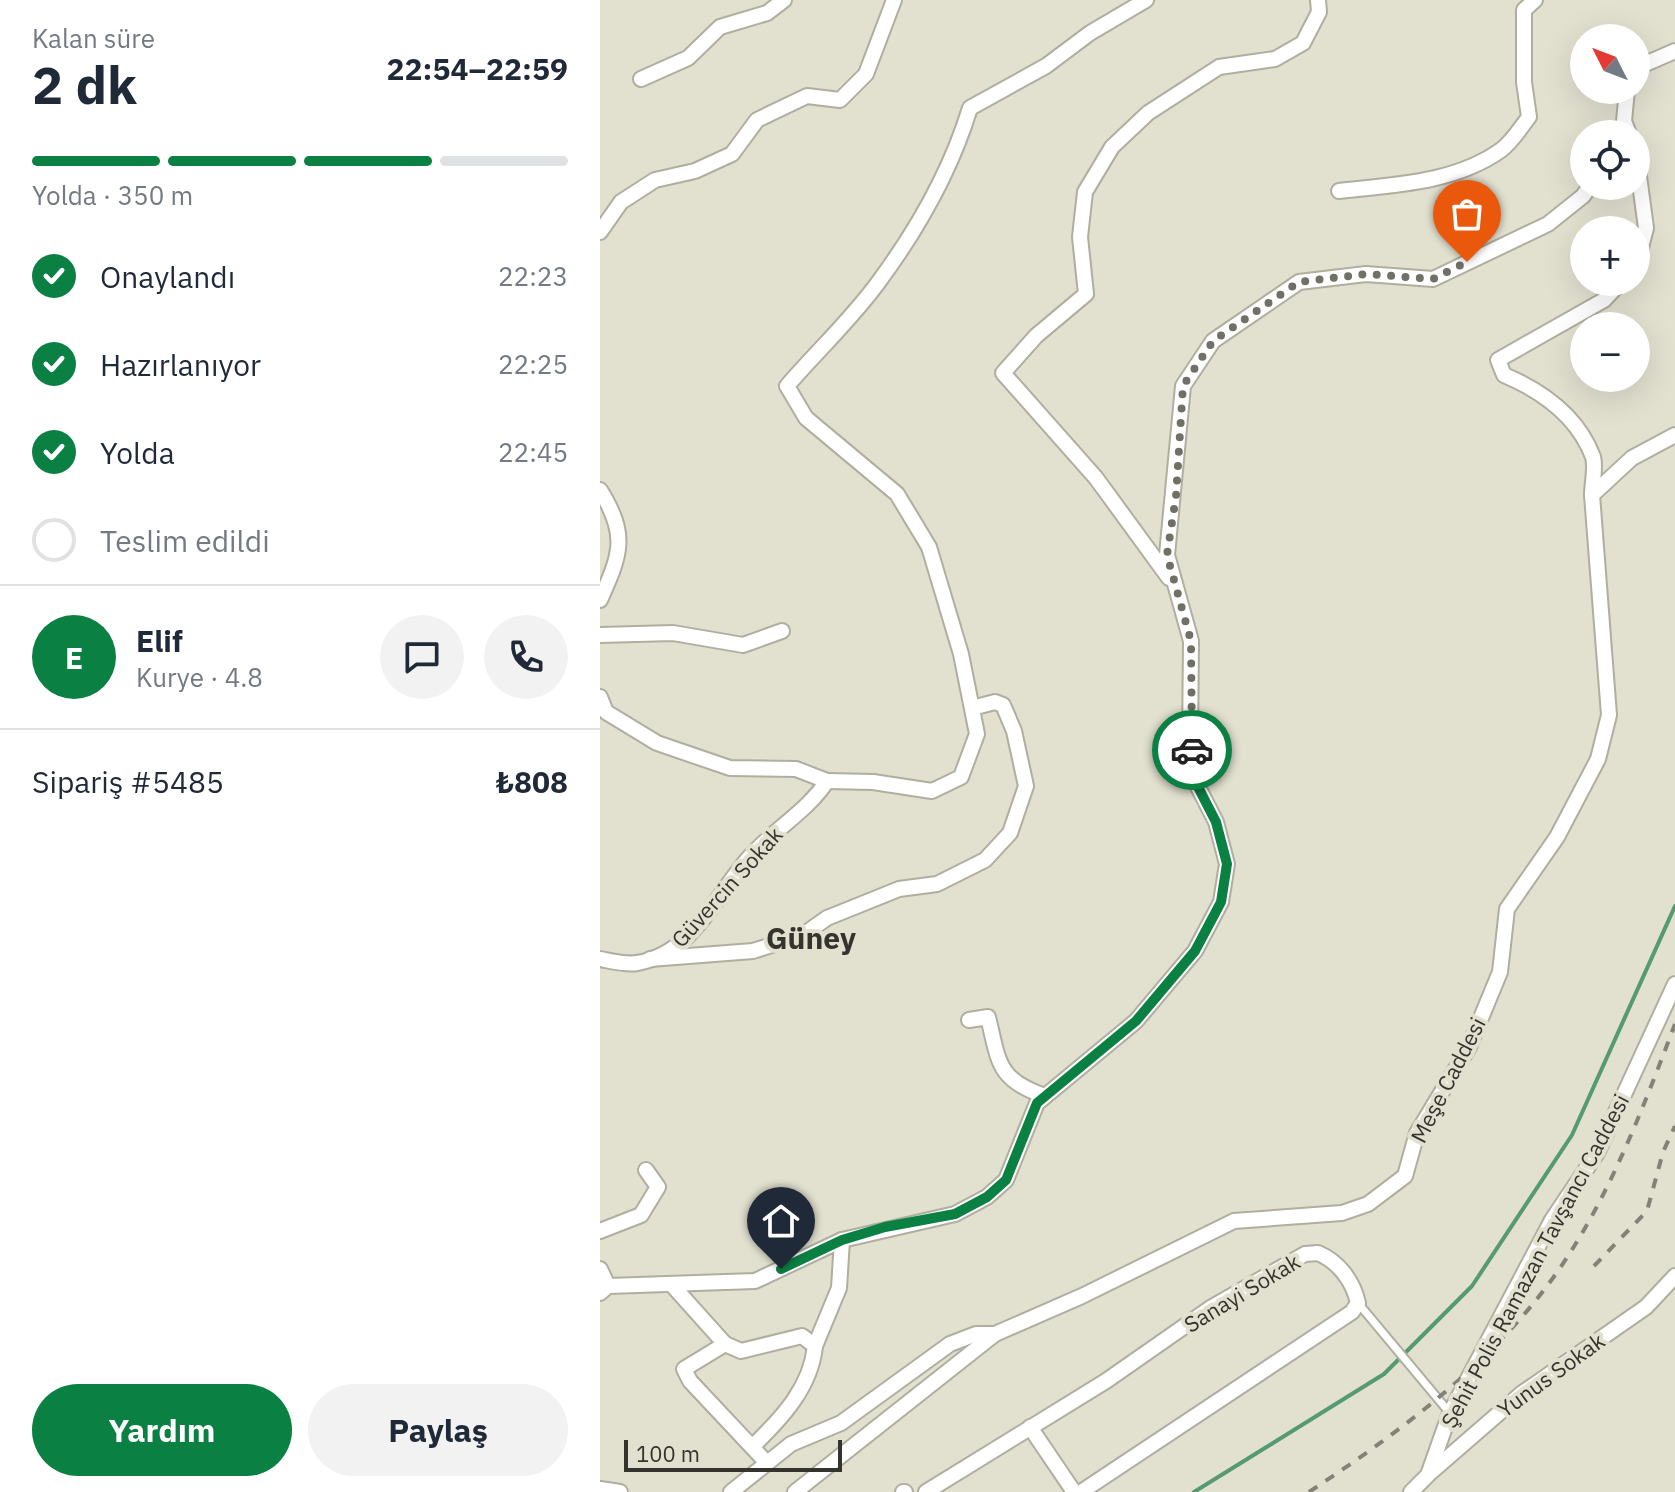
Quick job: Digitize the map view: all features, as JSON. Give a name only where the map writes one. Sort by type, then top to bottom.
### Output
[{"type":"street","points":[[641,79],[688,58],[720,27],[767,13],[784,0]]},
{"type":"street","points":[[600,232],[621,202],[655,180],[695,171],[732,154],[757,120],[807,96],[840,100],[866,74],[894,0]]},
{"type":"street","points":[[600,697],[606,712],[657,743],[730,768],[796,769],[827,781],[873,782],[932,791],[961,777],[977,734],[961,654],[929,547],[897,494],[806,418],[787,386],[879,283],[922,217],[955,155],[970,108],[1046,66],[1090,33],[1146,0]]},
{"type":"street","points":[[1178,592],[1096,478],[1003,373],[1036,336],[1086,294],[1080,237],[1085,192],[1112,147],[1148,113],[1219,67],[1275,59],[1303,43],[1319,12],[1318,0]]},
{"type":"street","points":[[1339,191],[1412,183],[1471,167],[1503,149],[1529,117],[1524,82],[1524,10],[1535,0]]},
{"type":"street","points":[[1650,62],[1675,51]]},
{"type":"street","points":[[600,1269],[604,1290],[755,1281],[842,1240],[885,1227],[955,1214],[987,1197],[1006,1180],[1037,1103],[1136,1021],[1195,951],[1221,902],[1227,864],[1216,822],[1197,785],[1190,743],[1191,641],[1167,555],[1176,496],[1183,386],[1213,341],[1299,282],[1366,274],[1433,279],[1548,224],[1578,200]]},
{"type":"street","name":"Meşe Caddesi","points":[[795,1492],[995,1334],[1082,1296],[1234,1221],[1342,1213],[1368,1204],[1405,1176],[1417,1133],[1469,1047],[1500,972],[1507,909],[1557,837],[1598,759],[1609,715],[1592,495],[1594,459],[1564,410],[1523,383],[1504,375],[1498,360],[1608,296]]},
{"type":"street","points":[[1592,495],[1632,458],[1675,435]]},
{"type":"street","points":[[600,490],[616,515],[621,548],[600,600]]},
{"type":"street","points":[[600,635],[673,633],[743,645],[782,631]]},
{"type":"street","points":[[650,959],[753,951],[803,935],[827,918],[899,889],[937,884],[985,860],[1010,833],[1026,786],[1014,731],[1003,705],[995,702],[972,708]]},
{"type":"street","name":"Güvercin Sokak","points":[[600,959],[635,964],[669,952],[712,911],[747,859],[818,795],[827,781]]},
{"type":"street","name":"Şehit Polis Ramazan Tavşancı Caddesi","points":[[1411,1492],[1428,1475],[1450,1413],[1552,1220],[1597,1153],[1675,984]]},
{"type":"street","points":[[969,1020],[988,1017],[999,1064],[1017,1087],[1045,1096]]},
{"type":"street","points":[[600,1231],[641,1215],[658,1187],[646,1170]]},
{"type":"street","points":[[753,1446],[796,1397],[813,1369],[815,1346],[839,1288],[842,1240]]},
{"type":"street","name":"Sanayi Sokak","points":[[926,1492],[1106,1381],[1212,1307],[1305,1254],[1318,1253],[1329,1258],[1355,1287],[1358,1303]]},
{"type":"street","name":"Yunus Sokak","points":[[1428,1475],[1521,1394],[1646,1307],[1675,1276]]},
{"type":"street","points":[[673,1286],[725,1344],[741,1351],[802,1336],[815,1346]]},
{"type":"street","points":[[1081,1492],[1334,1325],[1358,1303]]},
{"type":"street","points":[[731,1492],[791,1444],[841,1423],[885,1395],[950,1344],[976,1334],[995,1334]]},
{"type":"street","points":[[725,1344],[684,1369],[690,1381],[767,1463]]},
{"type":"street","points":[[1030,1427],[1074,1492]]},
{"type":"street","points":[[600,1489],[620,1492]]},
{"type":"lane","points":[[1358,1303],[1450,1413]]},
{"type":"waterway","points":[[1194,1492],[1384,1374],[1472,1286],[1572,1135],[1675,906]]},
{"type":"railway","points":[[1309,1492],[1381,1442],[1451,1387],[1514,1326],[1542,1292],[1568,1256],[1600,1201],[1640,1113],[1675,1024]]},
{"type":"railway","points":[[1594,1266],[1647,1211],[1663,1152],[1675,1126]]},
{"type":"way so far","points":[[1192,750],[1191,641],[1167,555],[1176,496],[1183,386],[1213,341],[1299,282],[1366,274],[1433,279],[1467,262]]},
{"type":"district","name":"Güney","points":[[811,939]]},
{"type":"route","points":[[781,1269],[842,1240],[885,1227],[955,1214],[987,1197],[1006,1180],[1037,1103],[1136,1021],[1195,951],[1221,902],[1227,864],[1216,822],[1197,785],[1192,750]]}]
